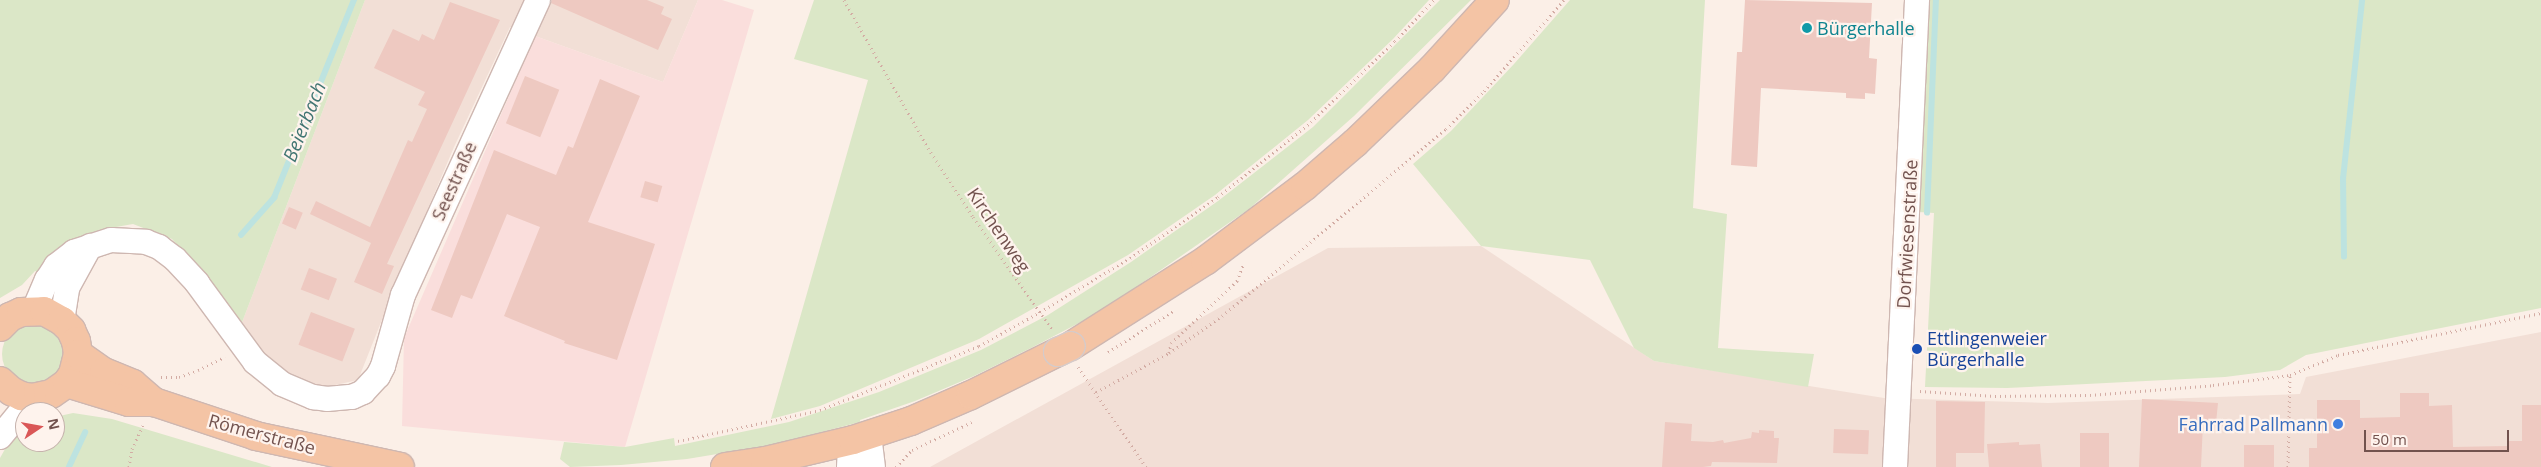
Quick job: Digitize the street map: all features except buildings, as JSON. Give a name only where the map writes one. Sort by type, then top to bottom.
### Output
[{"type":"main road","points":[[725,467],[766,465],[911,421],[971,395],[1065,349],[1204,261],[1305,186],[1355,143],[1432,69],[1495,0]]},
{"type":"main road","points":[[0,326],[22,312],[44,311],[62,321],[76,341],[78,354],[73,374],[67,383],[51,394],[32,398],[11,391],[0,381]]},
{"type":"main road","name":"Römerstraße","points":[[78,354],[104,372],[133,384],[154,402]]},
{"type":"main road","name":"Römerstraße","points":[[67,383],[129,402],[154,402],[256,436],[400,467]]},
{"type":"street","name":"Seestraße","points":[[34,310],[47,280],[56,266],[74,252],[101,242],[123,239],[146,242],[159,247],[175,259],[197,283],[243,347],[268,374],[282,384],[313,397],[327,399],[352,397],[363,392],[375,381],[383,366],[403,295],[538,0]]},
{"type":"street","name":"Dorfwiesenstraße","points":[[1895,467],[1917,0]]},
{"type":"street","points":[[62,321],[67,288],[90,246]]},
{"type":"street","points":[[0,437],[32,398]]},
{"type":"street","points":[[849,467],[850,449],[862,437],[873,467]]},
{"type":"path","name":"Kirchenweg","points":[[844,0],[928,148],[973,217],[1096,392],[1146,467]]},
{"type":"path","points":[[678,441],[820,410],[979,346],[1040,312],[1130,258],[1218,197],[1311,122],[1395,41],[1434,0]]},
{"type":"path","points":[[1096,392],[1169,353],[1222,316],[1446,129],[1484,91],[1564,0]]},
{"type":"path","points":[[1169,353],[1171,343],[1237,281],[1244,263]]},
{"type":"path","points":[[1900,390],[1995,396],[2090,395],[2213,385],[2290,375],[2338,355],[2541,313]]},
{"type":"path","points":[[154,375],[162,377],[185,375],[243,347]]},
{"type":"path","points":[[2288,467],[2290,375]]},
{"type":"path","points":[[896,467],[912,450],[960,428]]},
{"type":"path","points":[[129,467],[132,449]]},
{"type":"shaded area","points":[[365,0],[698,0],[663,82],[510,27],[454,147],[358,380],[326,387],[282,373],[241,325]]},
{"type":"shaded area","points":[[698,0],[722,0],[754,10],[625,447],[402,426],[404,338],[535,36],[663,82]]},
{"type":"shaded area","points":[[1481,246],[1654,361],[1884,398],[2048,403],[2300,394],[2306,377],[2541,332],[2541,467],[930,467],[1328,248]]},
{"type":"green space","name":"Beierbach","points":[[0,0],[365,0],[241,325],[209,280],[172,239],[133,224],[99,230],[67,245],[46,275],[35,271],[22,285],[0,298]]},
{"type":"green space","points":[[814,0],[1429,0],[1393,39],[1308,120],[1215,195],[1128,255],[979,339],[820,406],[771,419],[868,80],[794,59]]},
{"type":"green space","points":[[1440,0],[1471,0],[1354,116],[1249,209],[1100,312],[1031,348],[974,376],[915,401],[860,420],[860,422],[772,445],[687,459],[621,465],[570,467],[560,459],[564,442],[625,447],[674,438],[675,446],[789,422],[879,392],[981,350],[1048,315],[1131,262],[1218,201],[1313,127]]},
{"type":"green space","points":[[1570,0],[1705,0],[1693,208],[1727,214],[1718,348],[1814,354],[1808,387],[1654,361],[1634,348],[1590,260],[1481,246],[1413,164],[1451,131],[1514,64]]},
{"type":"green space","points":[[1926,0],[2541,0],[2541,308],[2306,355],[2280,370],[2225,377],[2007,388],[1925,387],[1934,213],[1919,212]]},
{"type":"green space","points":[[33,323],[45,325],[55,332],[62,342],[64,354],[62,366],[55,376],[45,383],[33,385],[21,383],[11,376],[4,366],[2,354],[4,342],[11,332],[21,325]]},
{"type":"green space","points":[[73,413],[112,419],[272,467],[0,467],[0,458],[15,431],[15,452],[65,452],[65,415]]},
{"type":"waterway","name":"Beierbach","points":[[241,235],[274,198],[354,0]]},
{"type":"waterway","points":[[1927,213],[1936,0]]},
{"type":"waterway","points":[[2344,257],[2343,179],[2362,0]]},
{"type":"waterway","name":"Beierbach","points":[[69,467],[85,433]]},
{"type":"place","name":"Bürgerhalle","points":[[1807,28]]},
{"type":"place","name":"Ettlingenweier Bürgerhalle","points":[[1917,349]]},
{"type":"place","name":"Fahrrad Pallmann","points":[[2338,424]]}]
